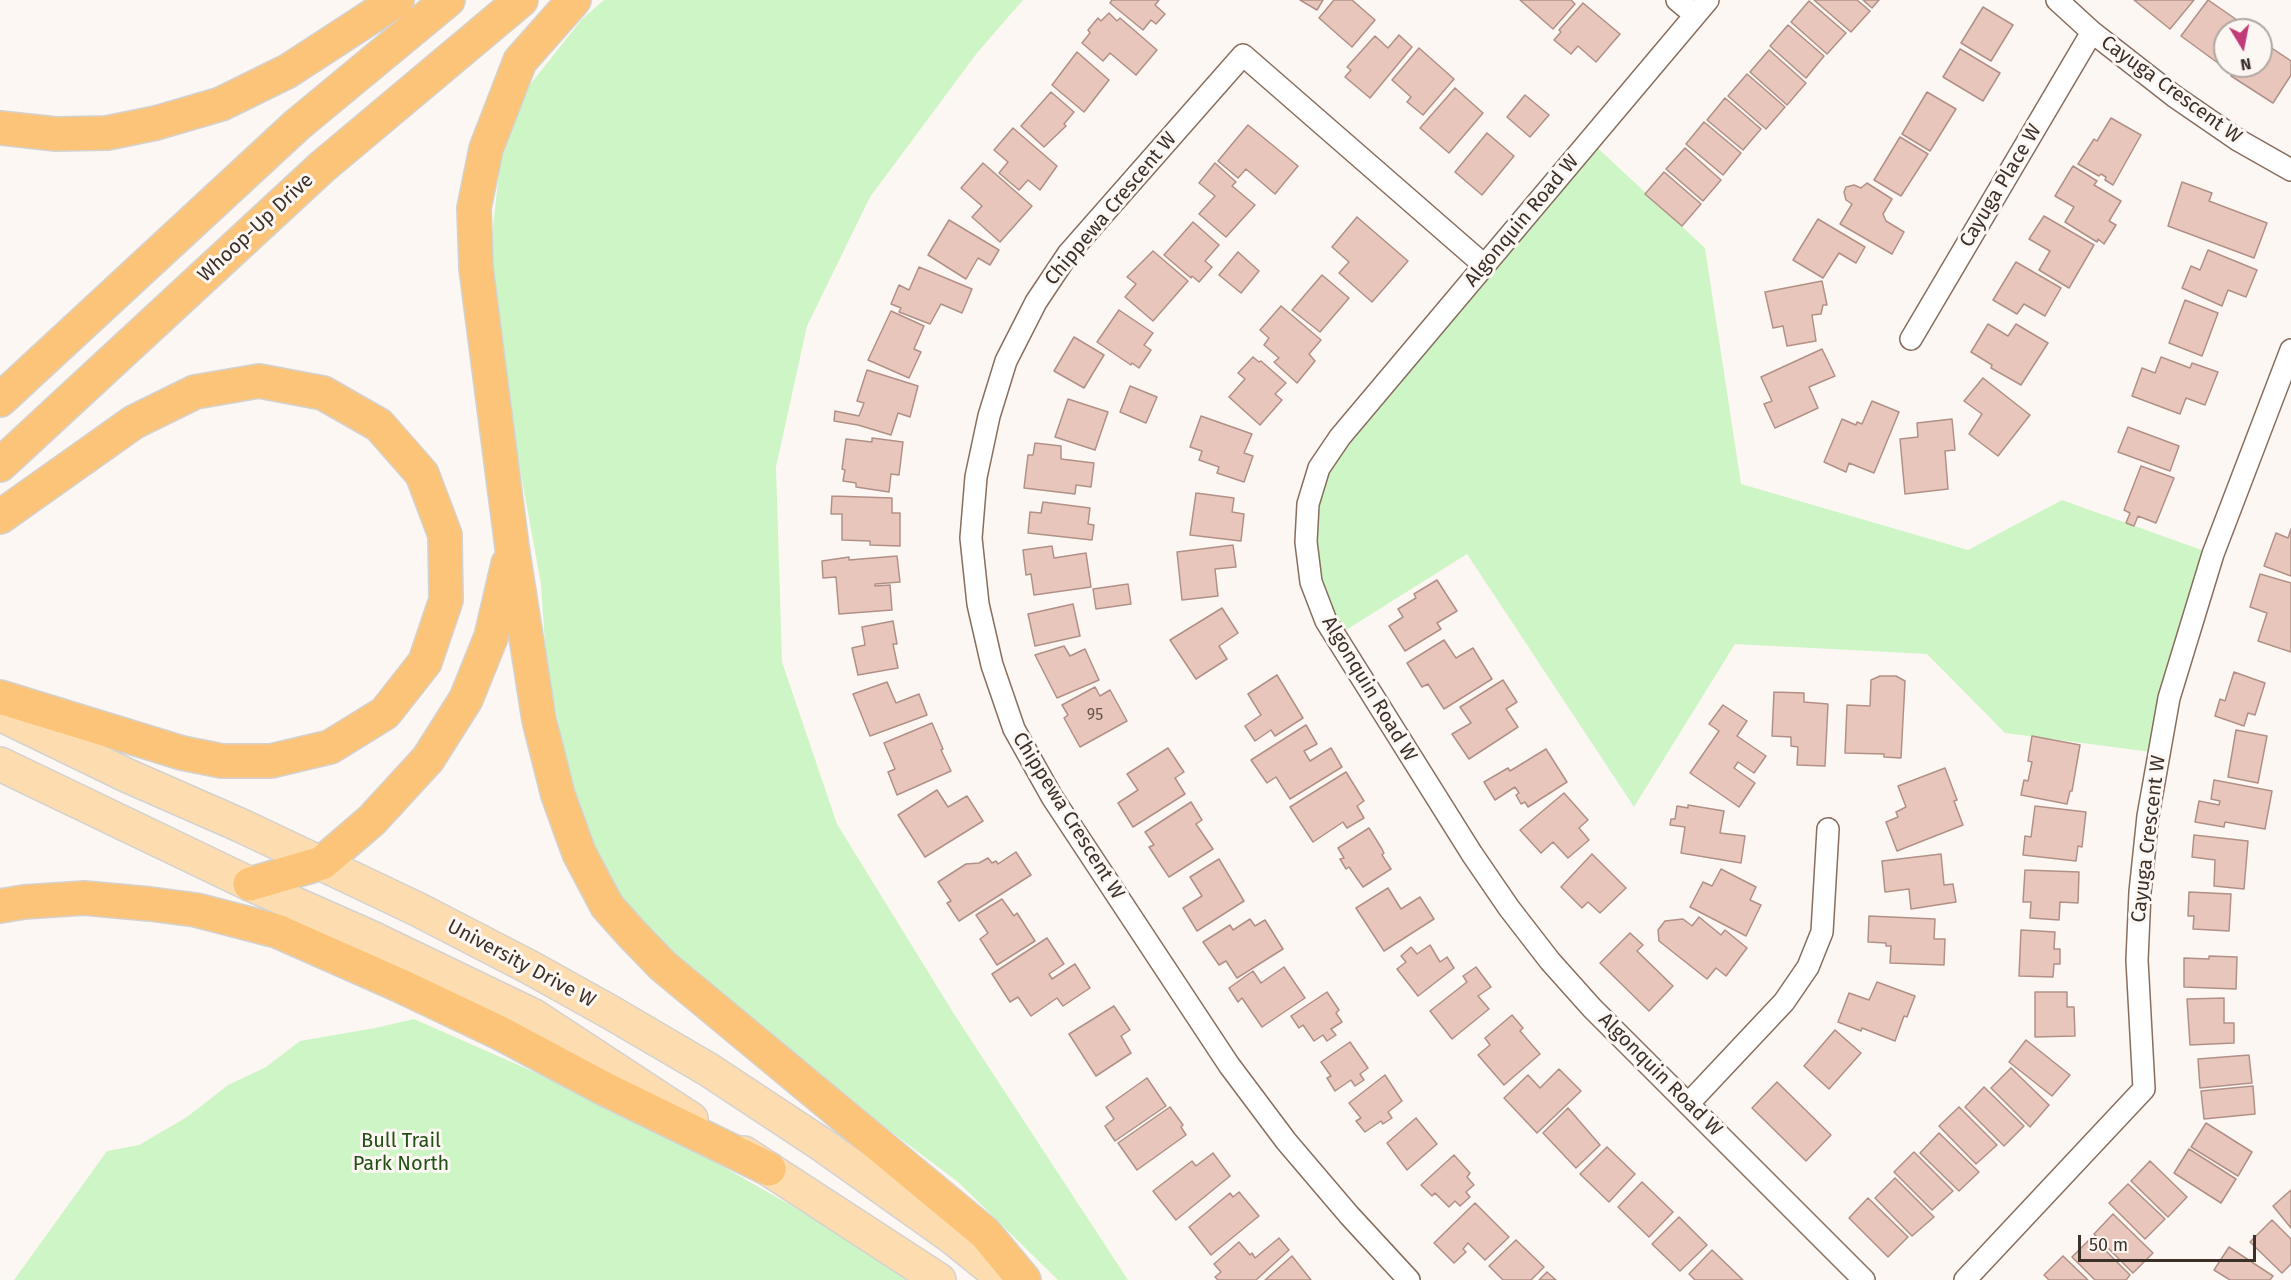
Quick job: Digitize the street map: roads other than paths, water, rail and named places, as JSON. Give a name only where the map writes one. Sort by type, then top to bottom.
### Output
[{"type":"highway","points":[[0,128],[56,134],[107,133],[156,123],[220,104],[288,71],[397,0]]},
{"type":"highway","points":[[0,400],[297,124],[448,0]]},
{"type":"highway","name":"Whoop-Up Drive","points":[[0,465],[322,167],[521,0]]},
{"type":"highway","points":[[574,0],[520,61],[486,149],[474,208],[476,268],[512,547],[539,720],[558,795],[579,853],[607,906],[663,966],[985,1233],[1024,1280]]},
{"type":"highway","points":[[0,517],[77,460],[134,422],[195,392],[259,381],[323,393],[380,425],[422,474],[445,535],[446,600],[425,662],[385,713],[330,747],[271,761],[222,761],[182,753],[0,697]]},
{"type":"highway","points":[[250,884],[322,863],[372,820],[428,759],[466,699],[491,637],[512,547]]},
{"type":"highway","points":[[0,906],[84,898],[196,910],[277,931],[502,1034],[605,1089],[769,1169]]},
{"type":"main road","name":"University Drive W","points":[[0,714],[118,771],[322,863],[531,968],[710,1070],[825,1146],[952,1237],[1005,1280]]},
{"type":"main road","name":"University Drive W","points":[[0,764],[250,884],[370,937],[534,1016],[939,1280]]},
{"type":"street","points":[[1677,0],[1702,8]]},
{"type":"street","name":"Cayuga Crescent W","points":[[2057,0],[2092,32],[2174,96],[2238,141],[2291,170]]},
{"type":"street","name":"Algonquin Road W","points":[[1702,8],[1340,437],[1319,468],[1308,504],[1306,542],[1311,582],[1331,629],[1472,854],[1509,908],[1550,961],[1592,1008],[1864,1280]]},
{"type":"street","name":"Cayuga Place W","points":[[1911,339],[2092,32]]},
{"type":"street","name":"Chippewa Crescent W","points":[[1409,1280],[1349,1215],[1286,1141],[1229,1065],[1052,797],[1014,729],[992,665],[978,604],[971,538],[975,487],[989,416],[1006,361],[1036,302],[1068,254],[1243,55],[1484,265]]},
{"type":"street","name":"Cayuga Crescent W","points":[[1965,1280],[2144,1089],[2137,960],[2140,892],[2148,816],[2169,698],[2213,554],[2291,350]]},
{"type":"street","points":[[1689,1103],[1784,1002],[1808,967],[1822,932],[1828,829]]},
{"type":"park label","name":"Bull Trail Park North","points":[[401,1152]]}]
